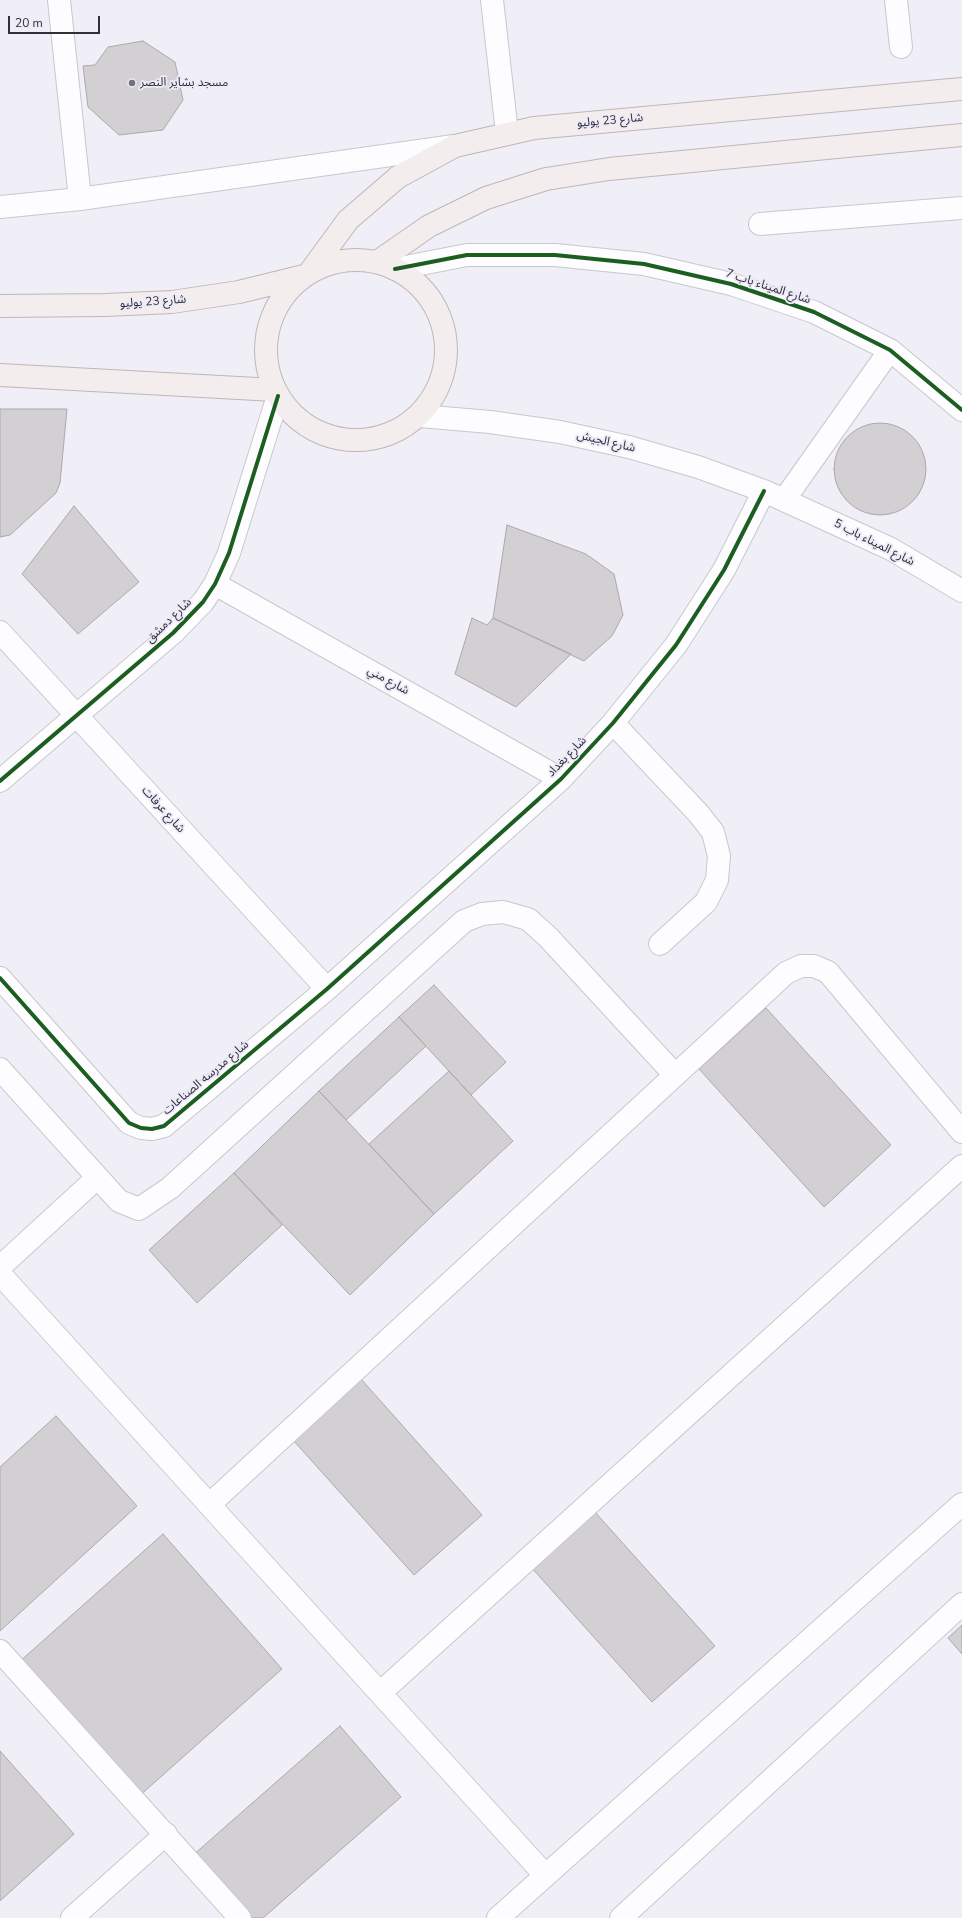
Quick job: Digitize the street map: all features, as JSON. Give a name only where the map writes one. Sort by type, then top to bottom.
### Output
[{"type":"main road","name":"شارع 23 يوليو","points":[[0,306],[105,305],[172,302],[238,292],[307,274],[348,220],[398,177],[455,146],[507,133],[534,128],[962,88]]},
{"type":"main road","points":[[386,266],[429,226],[486,198],[546,179],[609,169],[962,134]]},
{"type":"main road","points":[[354,260],[386,266],[413,280],[428,296],[438,314],[444,335],[446,356],[442,377],[433,396],[420,416],[402,428],[380,437],[357,440],[334,437],[312,428],[293,414],[277,393],[268,370],[266,356],[269,328],[276,308],[284,296],[307,274],[331,263],[354,260]]},
{"type":"main road","points":[[0,375],[277,393]]},
{"type":"street","points":[[58,0],[80,199]]},
{"type":"street","points":[[492,0],[507,133]]},
{"type":"street","points":[[896,0],[901,47]]},
{"type":"street","points":[[0,207],[80,199],[455,146]]},
{"type":"street","points":[[760,224],[962,208]]},
{"type":"street","name":"شارع الميناء باب 7","points":[[386,266],[467,256],[555,255],[644,264],[730,284],[814,312],[890,350],[962,410]]},
{"type":"street","points":[[784,500],[890,350]]},
{"type":"street","name":"شارع دمشق","points":[[0,781],[189,619],[215,584],[229,553],[277,393]]},
{"type":"street","name":"شارع الجيش","points":[[420,416],[490,422],[560,432],[629,447],[698,467],[764,491],[784,500]]},
{"type":"street","name":"شارع بغداد","points":[[327,989],[561,779],[613,723],[676,645],[724,570],[764,491]]},
{"type":"street","name":"شارع الميناء باب 5","points":[[784,500],[891,549],[962,591]]},
{"type":"street","name":"شارع مني","points":[[215,584],[561,779]]},
{"type":"street","name":"شارع عرفات","points":[[0,632],[327,989]]},
{"type":"street","points":[[613,723],[698,813],[712,832],[719,856],[717,880],[706,902],[660,944]]},
{"type":"street","points":[[0,1069],[119,1201],[139,1209],[170,1188],[464,921],[482,914],[503,912],[528,919],[548,937],[675,1075]]},
{"type":"street","points":[[210,1504],[786,973],[801,966],[814,966],[828,972],[962,1132]]},
{"type":"street","name":"شارع مدرسه الصناعات","points":[[0,978],[129,1123],[141,1128],[152,1129],[164,1126],[174,1118],[327,989]]},
{"type":"street","points":[[380,1693],[962,1166]]},
{"type":"street","points":[[0,1267],[97,1178]]},
{"type":"street","points":[[0,1274],[545,1875]]},
{"type":"street","points":[[498,1918],[962,1504]]},
{"type":"street","points":[[621,1918],[962,1604]]},
{"type":"street","points":[[0,1651],[240,1918]]},
{"type":"street","points":[[72,1918],[166,1834]]},
{"type":"building","name":"مسجد بشاير النصر","points":[[143,41],[175,62],[183,100],[163,130],[119,135],[88,107],[83,66],[95,65],[108,47]]},
{"type":"building","points":[[0,409],[67,409],[60,483],[56,493],[10,535],[0,537]]},
{"type":"building","points":[[880,423],[898,426],[913,436],[923,451],[926,469],[923,487],[913,502],[898,512],[880,515],[862,512],[847,502],[837,487],[834,469],[837,451],[847,436],[862,426]]},
{"type":"building","points":[[74,506],[139,582],[78,634],[22,574]]},
{"type":"building","points":[[507,525],[586,554],[614,574],[623,615],[612,636],[584,661],[493,618]]},
{"type":"building","points":[[472,618],[487,625],[493,618],[571,654],[516,707],[455,674]]},
{"type":"building","points":[[434,985],[506,1062],[471,1095],[399,1017]]},
{"type":"building","points":[[766,1008],[891,1145],[824,1207],[699,1069]]},
{"type":"building","points":[[399,1017],[426,1046],[346,1120],[319,1091]]},
{"type":"building","points":[[449,1071],[513,1141],[434,1214],[369,1144]]},
{"type":"building","points":[[319,1091],[434,1214],[350,1295],[234,1173]]},
{"type":"building","points":[[234,1173],[282,1225],[197,1303],[149,1250]]},
{"type":"building","points":[[361,1379],[482,1515],[414,1575],[293,1440]]},
{"type":"building","points":[[56,1416],[137,1506],[0,1631],[0,1467]]},
{"type":"building","points":[[594,1511],[715,1646],[652,1702],[531,1567]]},
{"type":"building","points":[[163,1534],[282,1669],[137,1798],[18,1663]]},
{"type":"building","points":[[962,1625],[962,1654],[948,1638]]},
{"type":"building","points":[[340,1726],[401,1797],[263,1918],[245,1918],[192,1856]]},
{"type":"building","points":[[0,1751],[74,1834],[0,1901]]},
{"type":"cycle path","points":[[395,269],[467,255],[555,255],[644,264],[731,284],[814,312],[890,350],[962,410]]},
{"type":"cycle path","points":[[0,781],[173,633],[203,602],[215,584],[229,553],[278,396]]},
{"type":"cycle path","points":[[0,978],[129,1123],[141,1128],[152,1129],[164,1126],[327,989],[561,779],[613,723],[676,645],[724,570],[764,491]]},
{"type":"place","name":"مسجد بشاير النصر","points":[[132,83]]}]
